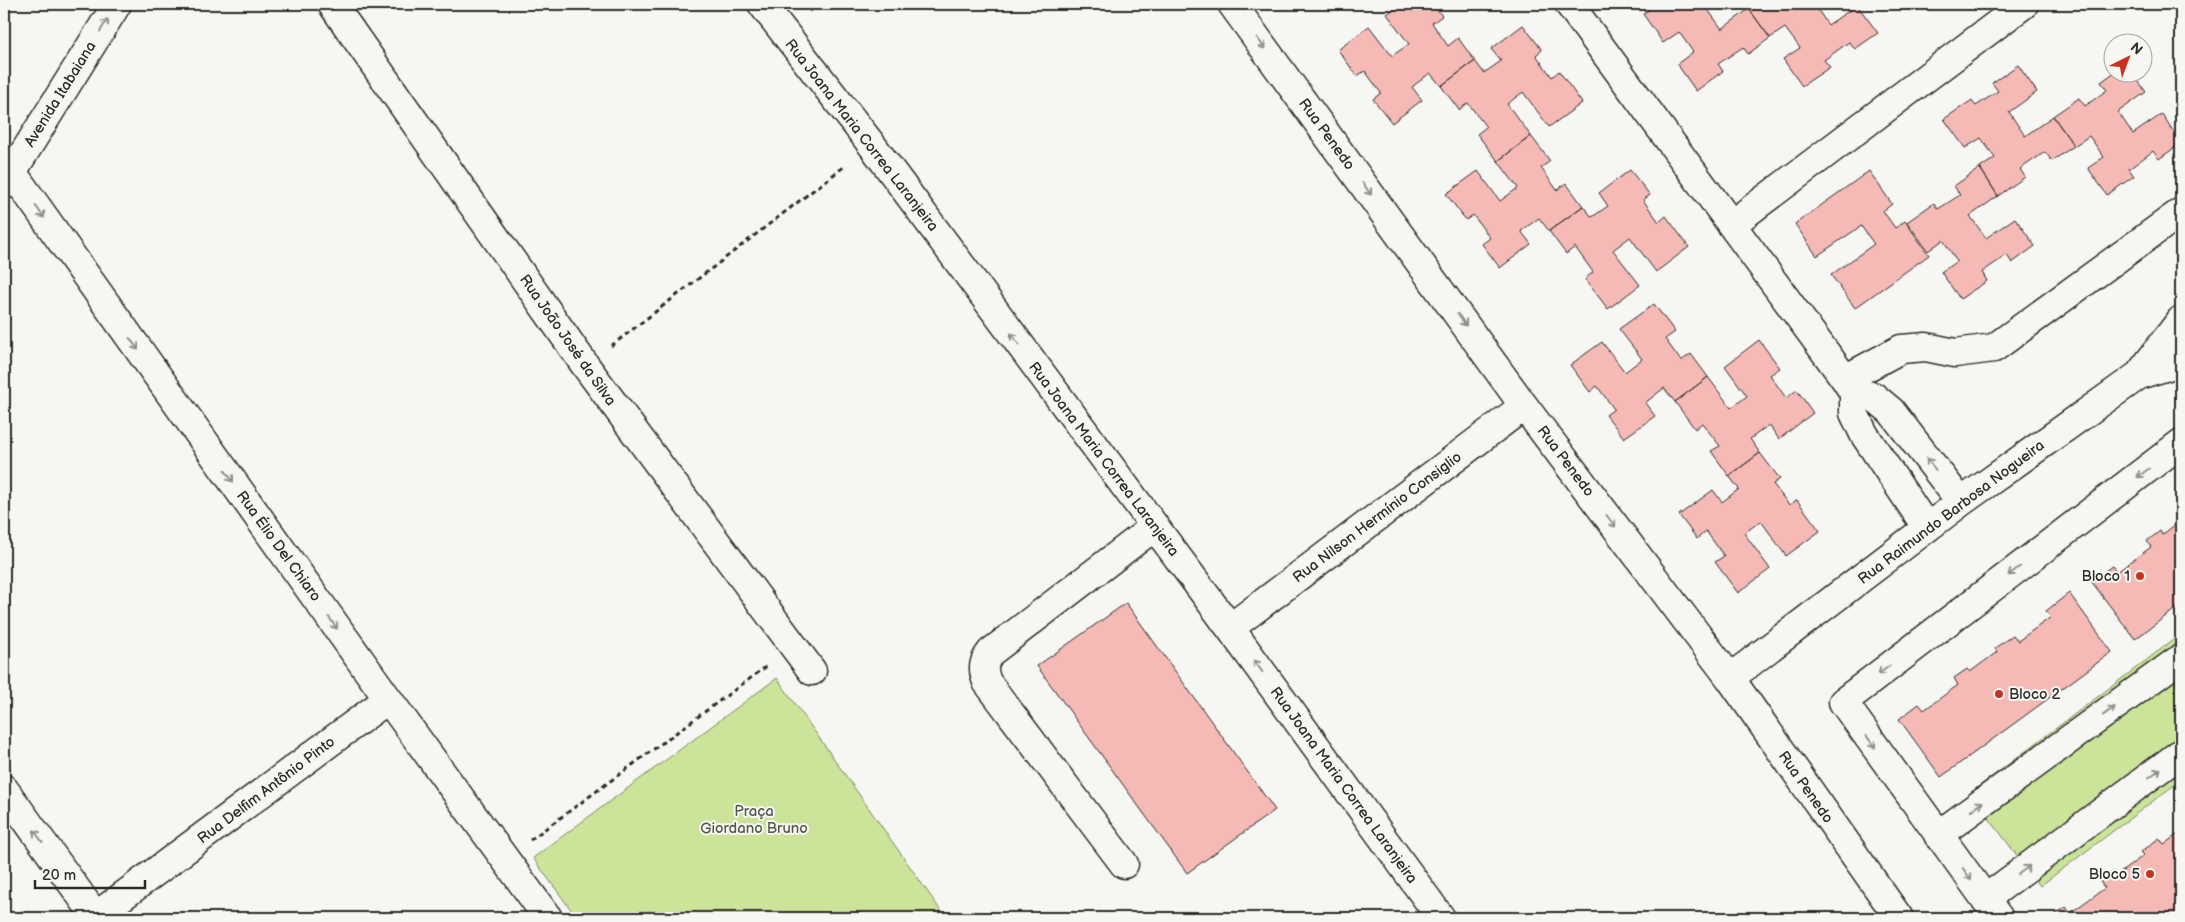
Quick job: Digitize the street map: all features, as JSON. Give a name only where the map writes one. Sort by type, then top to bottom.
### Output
[{"type":"street","name":"Avenida Itabaiana","points":[[8,179],[117,4]]},
{"type":"street","name":"Rua João José da Silva","points":[[332,4],[585,365],[812,671]]},
{"type":"street","name":"Rua Joana Maria Correa Laranjeira","points":[[762,4],[872,145],[1230,628],[1441,918]]},
{"type":"street","name":"Rua Penedo","points":[[1232,4],[1524,406],[1730,678],[1900,918]]},
{"type":"street","points":[[1732,224],[2024,4]]},
{"type":"street","points":[[1572,5],[1849,386],[1854,412],[1864,434],[1928,528]]},
{"type":"street","name":"Rua Élio Del Chiaro","points":[[8,179],[548,918]]},
{"type":"street","points":[[1849,386],[1901,349],[1926,347],[1955,353],[1994,348],[2181,212]]},
{"type":"street","points":[[2139,375],[2181,320]]},
{"type":"street","name":"Rua Raimundo Barbosa Nogueira","points":[[1730,678],[1961,502],[2139,375],[2181,362]]},
{"type":"street","points":[[1849,386],[1873,396],[1891,411],[1961,502]]},
{"type":"street","name":"Rua Nilson Hermínio Consiglio","points":[[1230,628],[1524,406]]},
{"type":"street","points":[[2181,443],[1843,702],[1992,909],[2181,753]]},
{"type":"street","points":[[1124,864],[988,682],[983,672],[984,660],[991,652],[1154,527]]},
{"type":"street","points":[[1938,835],[2181,658]]},
{"type":"street","name":"Rua Delfim Antônio Pinto","points":[[96,917],[388,699]]},
{"type":"street","points":[[4,789],[96,917]]},
{"type":"path","points":[[585,365],[872,145]]},
{"type":"path","points":[[504,859],[794,646]]},
{"type":"green space","points":[[2181,634],[2181,780],[2040,886],[1970,793]]},
{"type":"green space","name":"Praça Giordano Bruno","points":[[777,678],[946,918],[577,918],[533,858]]},
{"type":"building","points":[[1400,4],[1433,4],[1442,16],[1432,23],[1448,46],[1458,38],[1475,61],[1441,86],[1430,73],[1412,87],[1422,100],[1392,123],[1373,99],[1381,93],[1365,71],[1357,76],[1338,50],[1369,26],[1392,56],[1409,44],[1387,14]]},
{"type":"building","points":[[1657,4],[1711,4],[1706,7],[1722,29],[1749,9],[1770,38],[1748,54],[1743,47],[1718,64],[1723,71],[1696,91],[1677,64],[1693,52],[1679,32],[1663,43],[1643,14]]},
{"type":"building","points":[[1757,4],[1814,4],[1828,25],[1857,5],[1878,33],[1855,49],[1849,42],[1824,60],[1830,67],[1802,86],[1783,59],[1800,48],[1785,28],[1770,38],[1749,9]]},
{"type":"building","points":[[1523,25],[1542,50],[1536,55],[1552,77],[1559,71],[1582,103],[1549,127],[1523,92],[1507,104],[1531,136],[1498,161],[1477,134],[1486,127],[1468,103],[1459,110],[1441,86],[1475,61],[1484,73],[1501,61],[1491,49]]},
{"type":"building","points":[[2018,65],[2037,92],[2009,112],[2025,136],[2053,116],[2074,146],[2052,161],[2045,152],[2020,169],[2025,177],[1998,196],[1980,168],[1995,158],[1981,138],[1965,148],[1944,119],[1972,100],[1976,106],[1998,91],[1992,83]]},
{"type":"building","points":[[2101,82],[2139,82],[2146,92],[2118,112],[2133,134],[2162,114],[2181,143],[2159,159],[2153,151],[2129,169],[2134,176],[2107,195],[2088,168],[2104,157],[2089,136],[2074,146],[2053,116],[2079,98],[2085,106],[2107,90]]},
{"type":"building","points":[[1531,136],[1550,161],[1541,168],[1557,190],[1566,183],[1583,206],[1549,231],[1539,218],[1521,231],[1531,244],[1500,268],[1482,244],[1490,238],[1473,215],[1466,220],[1446,194],[1478,171],[1500,201],[1518,188],[1498,161]]},
{"type":"building","points":[[1980,168],[1998,196],[1970,216],[1986,238],[2015,218],[2035,246],[2012,263],[2007,255],[1982,272],[1987,281],[1960,299],[1941,272],[1957,261],[1943,240],[1928,251],[1907,222],[1934,203],[1938,209],[1960,195],[1954,186]]},
{"type":"building","points":[[1630,170],[1650,195],[1643,200],[1659,222],[1666,216],[1689,247],[1656,272],[1630,237],[1613,250],[1640,285],[1608,309],[1585,279],[1593,272],[1575,247],[1566,254],[1549,231],[1583,206],[1592,217],[1608,206],[1599,193]]},
{"type":"building","points":[[1869,171],[1892,204],[1883,211],[1895,228],[1905,221],[1929,255],[1855,308],[1831,275],[1874,244],[1861,226],[1817,256],[1795,224]]},
{"type":"building","points":[[1654,304],[1675,332],[1665,339],[1681,361],[1691,354],[1708,377],[1675,402],[1664,388],[1645,403],[1655,416],[1624,438],[1606,415],[1614,409],[1597,386],[1590,392],[1570,365],[1602,342],[1625,372],[1642,359],[1619,329]]},
{"type":"building","points":[[1759,340],[1780,368],[1770,375],[1786,398],[1797,390],[1813,413],[1779,439],[1769,425],[1750,439],[1760,453],[1729,476],[1711,451],[1720,446],[1702,423],[1695,429],[1675,402],[1708,377],[1731,408],[1747,396],[1725,366]]},
{"type":"building","points":[[1760,453],[1780,479],[1773,484],[1789,505],[1797,500],[1820,531],[1786,556],[1761,521],[1744,533],[1770,569],[1738,593],[1715,562],[1724,556],[1706,531],[1697,539],[1679,515],[1713,490],[1722,502],[1739,489],[1729,476]]},
{"type":"building","name":"Bloco 1","points":[[2181,520],[2181,605],[2135,639],[2091,581],[2112,566],[2117,572],[2151,547],[2147,541],[2160,531],[2162,535]]},
{"type":"building","name":"Bloco 2","points":[[2069,593],[2112,652],[1941,777],[1899,719],[1919,704],[1924,710],[1958,685],[1954,678],[1967,669],[1970,672],[1997,652],[1995,648],[2013,635],[2018,641],[2051,617],[2046,611]]},
{"type":"building","points":[[1126,603],[1275,810],[1187,873],[1037,666]]},
{"type":"building","name":"Bloco 5","points":[[2181,832],[2181,912],[2172,918],[2050,918],[2066,907],[2070,913],[2105,888],[2100,882],[2113,872],[2116,876],[2144,855],[2141,852],[2159,838],[2164,844]]},
{"type":"place","name":"Bloco 1","points":[[2140,576]]},
{"type":"place","name":"Bloco 2","points":[[1999,694]]},
{"type":"place","name":"Bloco 5","points":[[2150,874]]}]
